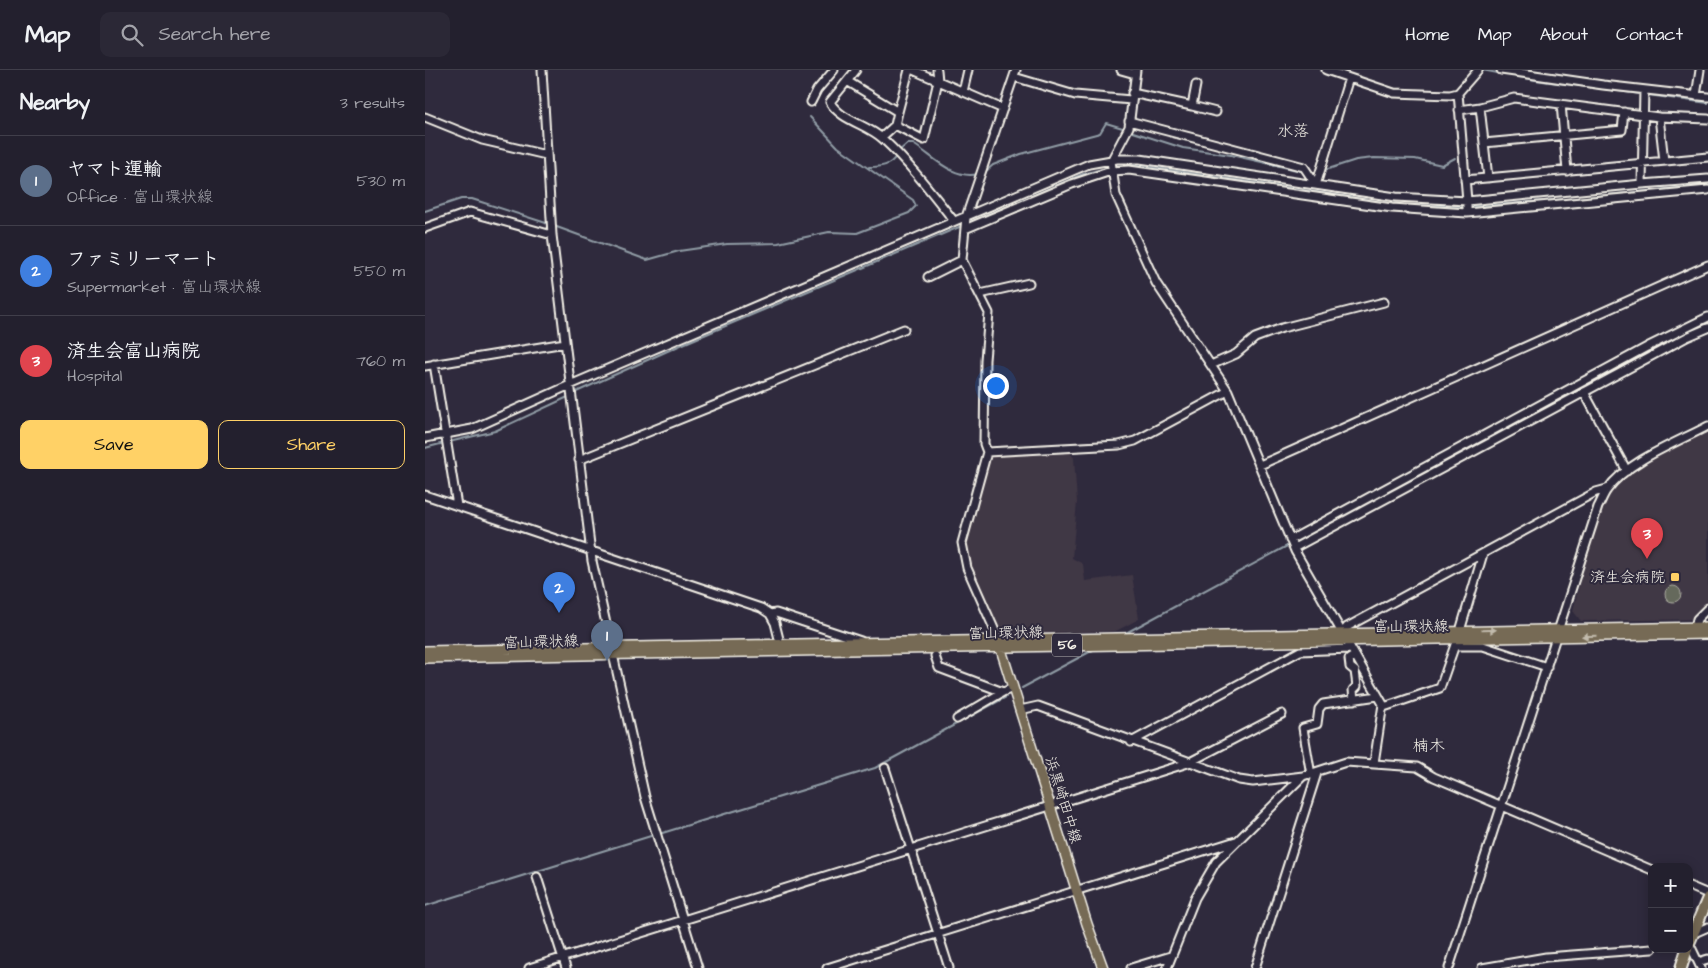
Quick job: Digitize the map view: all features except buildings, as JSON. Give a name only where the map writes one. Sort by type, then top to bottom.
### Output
[{"type":"highway","points":[[1693,932],[1708,898]]},
{"type":"highway","points":[[1681,968],[1686,953]]},
{"type":"main road","name":"富山環状線","points":[[425,651],[611,650],[1343,637],[1457,638],[1559,632],[1694,630],[1708,626]]},
{"type":"main road","name":"富山環状線","points":[[1694,630],[1708,634]]},
{"type":"main road","name":"富山環状線","points":[[425,658],[780,643],[1000,643]]},
{"type":"main road","name":"浜黒崎田中線","points":[[1000,643],[1076,890],[1103,968]]},
{"type":"street","points":[[542,70],[552,235],[590,550],[645,797],[697,968]]},
{"type":"street","points":[[811,102],[817,90],[834,70]]},
{"type":"street","points":[[856,70],[830,102],[835,111],[882,137],[915,172],[954,221]]},
{"type":"street","points":[[882,137],[895,125],[911,70],[1003,109]]},
{"type":"street","points":[[895,125],[924,140],[938,81],[937,70]]},
{"type":"street","points":[[963,92],[968,70]]},
{"type":"street","points":[[1121,70],[1136,72],[1131,97],[1129,126],[1111,161],[1116,195],[1156,284],[1228,391],[1290,540],[1343,637],[1385,707],[1374,763]]},
{"type":"street","points":[[1326,70],[1394,93],[1450,95],[1458,93],[1477,71]]},
{"type":"street","points":[[1501,70],[1708,98]]},
{"type":"street","points":[[1696,96],[1700,70]]},
{"type":"street","points":[[1000,643],[967,568],[962,543],[987,452],[984,444],[985,360],[989,313],[963,260],[967,217],[1015,74],[1075,95],[1131,97],[1192,106],[1216,112]]},
{"type":"street","points":[[1316,185],[1349,78]]},
{"type":"street","points":[[847,82],[898,112]]},
{"type":"street","points":[[1192,106],[1195,84]]},
{"type":"street","points":[[1642,184],[1644,90]]},
{"type":"street","points":[[1458,93],[1467,213]]},
{"type":"street","points":[[1459,110],[1481,108],[1514,98],[1659,117],[1708,119]]},
{"type":"street","points":[[1561,104],[1567,171]]},
{"type":"street","points":[[1481,108],[1487,178]]},
{"type":"street","points":[[1484,143],[1622,130],[1624,112]]},
{"type":"street","points":[[425,117],[482,140],[546,155]]},
{"type":"street","points":[[1659,117],[1664,161]]},
{"type":"street","points":[[1129,121],[1304,167],[1316,185]]},
{"type":"street","points":[[1465,180],[1708,157]]},
{"type":"street","points":[[425,438],[472,429],[491,422],[570,386],[1089,164],[1140,159],[1396,197],[1467,201],[1708,179]]},
{"type":"street","points":[[965,229],[1072,184],[1111,171],[1148,172],[1392,208],[1467,213],[1708,190]]},
{"type":"street","points":[[425,228],[470,212],[552,235]]},
{"type":"street","points":[[928,277],[963,260]]},
{"type":"street","points":[[1260,465],[1708,265]]},
{"type":"street","points":[[980,294],[1029,283]]},
{"type":"street","points":[[1211,365],[1235,354],[1255,338],[1282,328],[1384,302]]},
{"type":"street","points":[[1290,540],[1681,329],[1708,317]]},
{"type":"street","points":[[1294,548],[1687,337],[1708,328]]},
{"type":"street","points":[[579,460],[904,329]]},
{"type":"street","points":[[425,366],[565,343]]},
{"type":"street","points":[[434,364],[457,506]]},
{"type":"street","points":[[987,452],[1119,445],[1135,441],[1228,391]]},
{"type":"street","points":[[1584,392],[1627,471]]},
{"type":"street","points":[[1449,968],[1599,507],[1607,489],[1627,471],[1708,426]]},
{"type":"street","points":[[1493,430],[1498,439]]},
{"type":"street","points":[[1343,637],[1347,627],[1596,492],[1607,489]]},
{"type":"street","points":[[425,495],[761,608],[770,614],[775,623],[780,643]]},
{"type":"street","points":[[1385,707],[1440,688],[1483,554]]},
{"type":"street","points":[[1694,630],[1697,619],[1708,608]]},
{"type":"street","points":[[770,614],[775,613],[863,642]]},
{"type":"street","points":[[1457,638],[1547,667]]},
{"type":"street","points":[[1131,742],[1300,651],[1352,652]]},
{"type":"street","points":[[1352,652],[1349,659],[1357,686],[1353,690],[1354,700]]},
{"type":"street","points":[[935,656],[939,668],[1003,692]]},
{"type":"street","points":[[957,718],[1013,688]]},
{"type":"street","points":[[1255,968],[1310,775],[1303,728],[1317,724],[1319,709],[1323,704],[1378,696]]},
{"type":"street","points":[[1020,710],[1038,706],[1227,777],[1246,781],[1310,775],[1346,762],[1417,767],[1434,777],[1648,868]]},
{"type":"street","points":[[529,968],[1188,762],[1282,714]]},
{"type":"street","points":[[885,768],[949,968]]},
{"type":"street","points":[[1167,968],[1205,878],[1216,862],[1310,775]]},
{"type":"street","points":[[827,968],[1239,840]]},
{"type":"street","points":[[537,877],[565,968]]},
{"type":"street","points":[[1693,888],[1708,894]]},
{"type":"street","points":[[1693,937],[1708,927]]},
{"type":"street","points":[[1693,948],[1699,965],[1708,958]]},
{"type":"street","points":[[1483,968],[1539,958],[1648,949]]},
{"type":"street","points":[[1131,968],[1171,956]]},
{"type":"shaded area","points":[[1708,426],[1708,619],[1581,621],[1573,611],[1598,507],[1623,474]]},
{"type":"shaded area","points":[[1070,452],[1074,458],[1077,502],[1072,558],[1083,564],[1085,581],[1132,575],[1139,619],[1116,631],[1007,634],[1000,630],[967,555],[967,539],[990,456]]},
{"type":"green space","points":[[1673,586],[1681,594],[1673,602],[1665,594]]},
{"type":"waterway","points":[[1482,70],[1535,80],[1708,103]]},
{"type":"waterway","points":[[554,226],[647,260],[679,251],[727,244],[778,243],[829,232],[857,233],[909,213],[916,206],[913,200],[838,147],[810,117]]},
{"type":"waterway","points":[[985,172],[993,165],[1021,154],[1100,133],[1106,123],[1126,129]]},
{"type":"waterway","points":[[1130,131],[1183,148],[1231,155],[1305,172]]},
{"type":"waterway","points":[[899,151],[907,144],[913,144],[951,170],[969,175],[978,174]]},
{"type":"waterway","points":[[869,167],[885,165],[892,162],[897,155]]},
{"type":"waterway","points":[[1322,171],[1356,160],[1374,158],[1415,159],[1442,165],[1455,158]]},
{"type":"waterway","points":[[1115,166],[1137,165],[1403,205],[1465,206]]},
{"type":"waterway","points":[[968,223],[1083,174],[1110,167]]},
{"type":"waterway","points":[[1469,207],[1708,185]]},
{"type":"waterway","points":[[425,211],[461,199],[472,199],[549,224]]},
{"type":"waterway","points":[[574,393],[683,344],[964,225]]},
{"type":"waterway","points":[[1692,329],[1708,322]]},
{"type":"waterway","points":[[1293,543],[1674,337]]},
{"type":"waterway","points":[[449,442],[495,431],[570,396]]},
{"type":"waterway","points":[[425,448],[444,443]]},
{"type":"waterway","points":[[1124,634],[1289,545]]},
{"type":"waterway","points":[[1022,688],[1095,649]]},
{"type":"waterway","points":[[659,834],[875,768],[1006,697]]},
{"type":"waterway","points":[[425,906],[654,835]]},
{"type":"place","name":"済生会富山病院","points":[[1647,559]]},
{"type":"place","name":"済生会病院","points":[[1675,577]]},
{"type":"place","name":"ファミリーマート","points":[[559,613]]},
{"type":"place","name":"ヤマト運輸","points":[[607,661]]},
{"type":"district","name":"水落","points":[[1293,131]]},
{"type":"district","name":"楠木","points":[[1429,746]]}]
